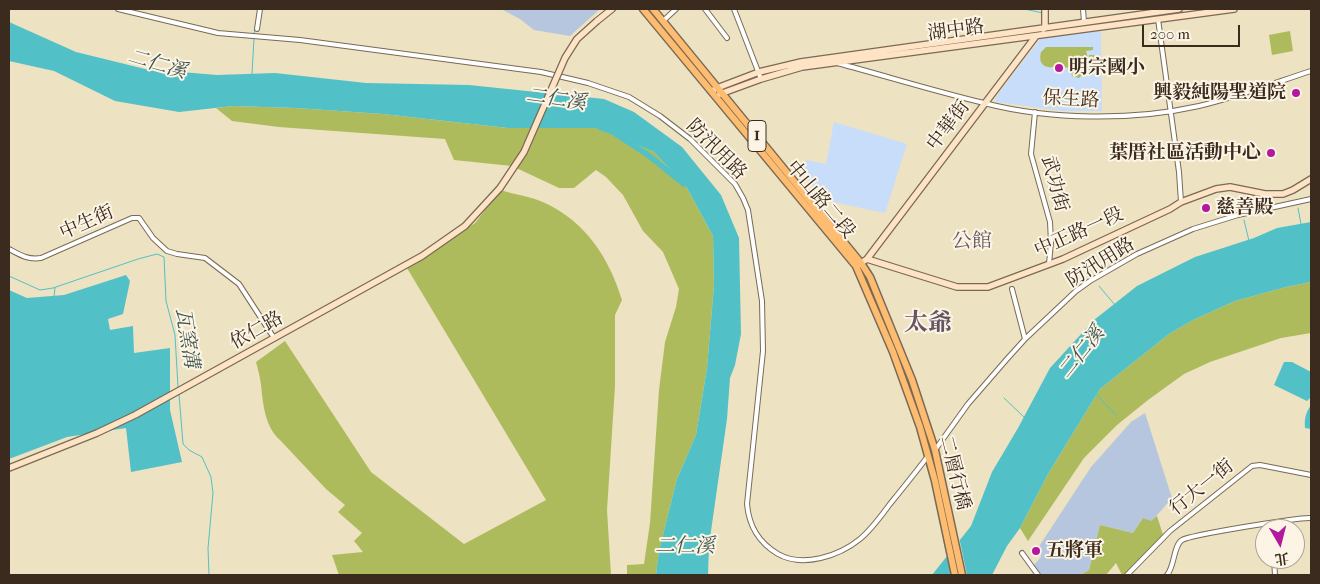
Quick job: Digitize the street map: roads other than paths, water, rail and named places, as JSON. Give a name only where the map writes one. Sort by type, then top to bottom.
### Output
[{"type":"main road","name":"中山路二段","points":[[644,9],[862,263],[881,303],[908,382]]},
{"type":"main road","name":"中山路二段","points":[[653,9],[717,92]]},
{"type":"main road","name":"二層行橋","points":[[908,382],[935,450],[962,575]]},
{"type":"main road","name":"二層行橋","points":[[908,382],[929,456],[955,575]]},
{"type":"street","name":"防汛用路","points":[[118,9],[218,33],[300,40],[541,72],[588,83],[628,97],[690,139],[711,158],[734,184],[748,210],[762,301],[763,327],[762,357],[747,504],[748,516],[762,542],[782,556],[801,560],[813,560],[839,552],[860,539],[871,528],[929,456]]},
{"type":"street","points":[[257,30],[260,9]]},
{"type":"street","name":"依仁路","points":[[9,468],[112,427],[435,248],[465,226],[500,188],[524,152],[565,58],[577,39],[612,9]]},
{"type":"street","points":[[663,21],[676,9]]},
{"type":"street","points":[[705,9],[727,38]]},
{"type":"street","points":[[734,9],[761,80]]},
{"type":"street","points":[[1045,9],[1045,28]]},
{"type":"street","points":[[1083,9],[1084,22]]},
{"type":"street","name":"湖中路","points":[[717,92],[795,69],[834,60],[1179,9]]},
{"type":"street","name":"湖中路","points":[[717,92],[759,72],[801,62],[834,60],[1036,36],[1234,9]]},
{"type":"street","points":[[1155,12],[1158,19],[1181,202]]},
{"type":"street","name":"中華街","points":[[862,263],[1036,36],[1045,28]]},
{"type":"street","name":"保生路","points":[[834,60],[985,104],[1064,116],[1099,116],[1170,111],[1212,102],[1311,72]]},
{"type":"street","name":"武功街","points":[[1035,112],[1031,154],[1050,222],[1049,264]]},
{"type":"street","name":"中正路一段","points":[[862,263],[948,284],[977,288],[1000,284],[1086,249],[1181,202],[1224,188],[1243,189],[1265,194],[1283,194],[1311,179]]},
{"type":"street","name":"防汛用路","points":[[935,450],[968,404],[1025,339],[1076,291],[1090,281],[1136,254],[1193,229],[1238,215],[1311,199]]},
{"type":"street","name":"中生街","points":[[9,249],[23,257],[41,258],[132,218],[138,218],[152,238],[167,251],[205,258],[239,284],[274,338]]},
{"type":"street","points":[[1012,289],[1025,339]]},
{"type":"street","name":"行大一街","points":[[1127,575],[1170,531],[1249,468],[1260,465],[1311,475]]},
{"type":"street","points":[[1167,575],[1172,568],[1176,548],[1180,541],[1222,531],[1311,518]]},
{"type":"street","points":[[1022,553],[1038,575]]},
{"type":"water","name":"二仁溪","points":[[9,22],[76,52],[145,69],[217,75],[275,73],[366,83],[469,85],[604,99],[634,112],[682,147],[721,195],[739,238],[741,334],[735,365],[730,378],[727,419],[709,545],[708,575],[656,575],[659,551],[677,479],[696,435],[707,368],[714,285],[713,236],[687,188],[654,152],[595,128],[508,128],[383,114],[296,108],[233,106],[179,112],[115,101],[54,71],[9,61]]},
{"type":"water","name":"二仁溪","points":[[1311,222],[1311,282],[1235,301],[1193,320],[1169,334],[1100,389],[1048,474],[1020,528],[1007,546],[992,575],[932,575],[971,526],[992,472],[1050,368],[1094,320],[1137,286],[1195,257],[1254,238],[1277,228]]},
{"type":"water","points":[[126,275],[130,281],[123,314],[108,319],[110,330],[133,326],[134,353],[170,348],[170,410],[182,462],[131,472],[126,428],[67,437],[9,459],[9,290],[27,298],[64,295]]},
{"type":"water","points":[[1284,362],[1292,362],[1311,372],[1311,397],[1307,401],[1274,385]]},
{"type":"water","points":[[1311,405],[1311,429],[1305,428],[1305,425],[1306,416]]},
{"type":"waterway","points":[[1024,9],[1043,13]]},
{"type":"waterway","points":[[254,34],[258,11]]},
{"type":"waterway","points":[[252,74],[254,38]]},
{"type":"waterway","name":"二仁溪","points":[[617,135],[648,155],[684,184]]},
{"type":"waterway","points":[[1298,208],[1301,224]]},
{"type":"waterway","points":[[1244,220],[1249,241]]},
{"type":"waterway","name":"瓦窯溝","points":[[9,276],[40,290],[53,288],[138,259],[157,254],[164,257],[166,301],[175,335],[178,387]]},
{"type":"waterway","points":[[1099,286],[1115,305]]},
{"type":"waterway","points":[[54,297],[55,288]]},
{"type":"waterway","name":"瓦窯溝","points":[[179,394],[183,444],[189,450],[202,457],[211,477],[213,493],[208,548],[209,575]]},
{"type":"waterway","points":[[1096,394],[1116,415]]},
{"type":"waterway","points":[[1004,398],[1025,418]]},
{"type":"place","name":"明宗國小","points":[[1059,68]]},
{"type":"place","name":"興毅純陽聖道院","points":[[1296,93]]},
{"type":"place","name":"葉厝社區活動中心","points":[[1271,153]]},
{"type":"place","name":"慈善殿","points":[[1206,208]]},
{"type":"place","name":"五將軍","points":[[1036,551]]},
{"type":"district","name":"公館","points":[[972,242]]},
{"type":"district","name":"太爺","points":[[928,324]]}]
